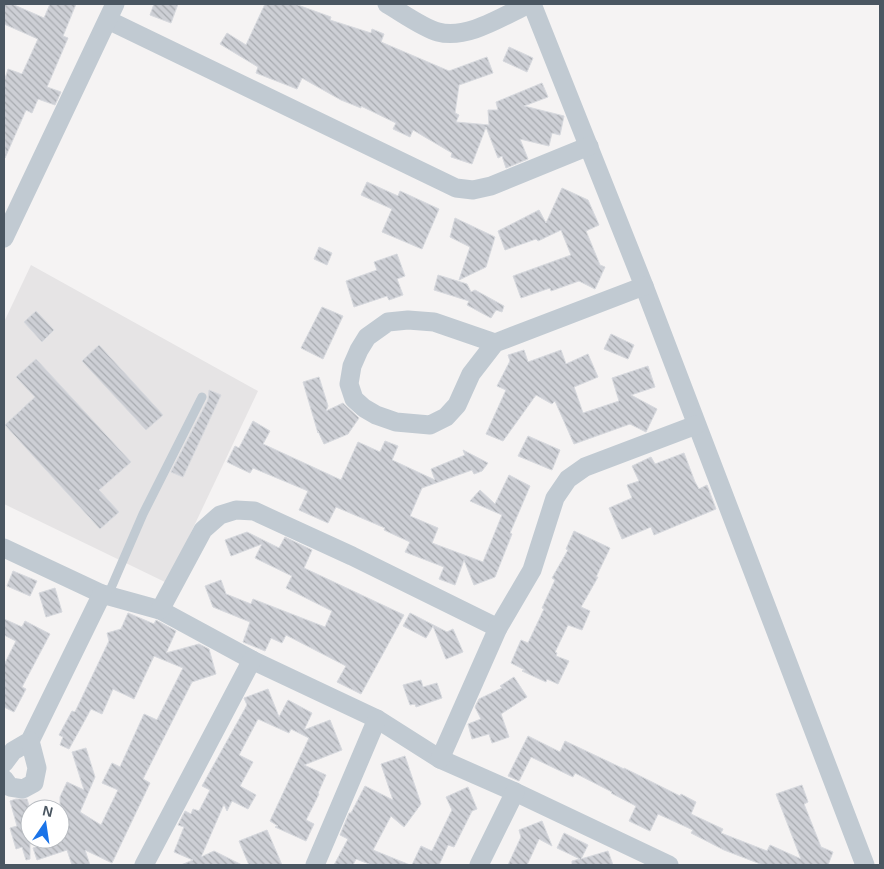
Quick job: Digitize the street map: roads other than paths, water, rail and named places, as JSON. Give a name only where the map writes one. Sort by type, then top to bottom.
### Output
[{"type":"street","points":[[387,4],[436,31],[451,34],[470,31],[530,4],[644,286],[865,865]]},
{"type":"street","points":[[4,238],[111,12],[456,188],[473,190],[491,186],[589,146]]},
{"type":"street","points":[[495,343],[434,322],[408,320],[388,322],[367,337],[352,366],[349,384],[354,400],[376,415],[396,422],[430,425],[446,417],[458,405],[471,374],[495,343],[644,286]]},
{"type":"street","points":[[440,759],[498,628],[532,570],[555,498],[568,479],[585,467],[696,425]]},
{"type":"street","points":[[160,610],[203,530],[220,515],[236,510],[245,510],[254,511],[352,556],[498,628]]},
{"type":"street","points":[[4,548],[105,595],[160,610],[252,660],[376,719],[440,759],[514,792],[649,861],[670,865]]},
{"type":"street","points":[[4,763],[13,751],[30,740],[105,595]]},
{"type":"street","points":[[144,865],[252,660]]},
{"type":"street","points":[[315,865],[376,719]]},
{"type":"street","points":[[4,779],[10,788],[22,789],[34,783],[36,768],[30,740]]},
{"type":"street","points":[[479,865],[514,792]]},
{"type":"lane","points":[[105,595],[143,514],[202,397]]}]
